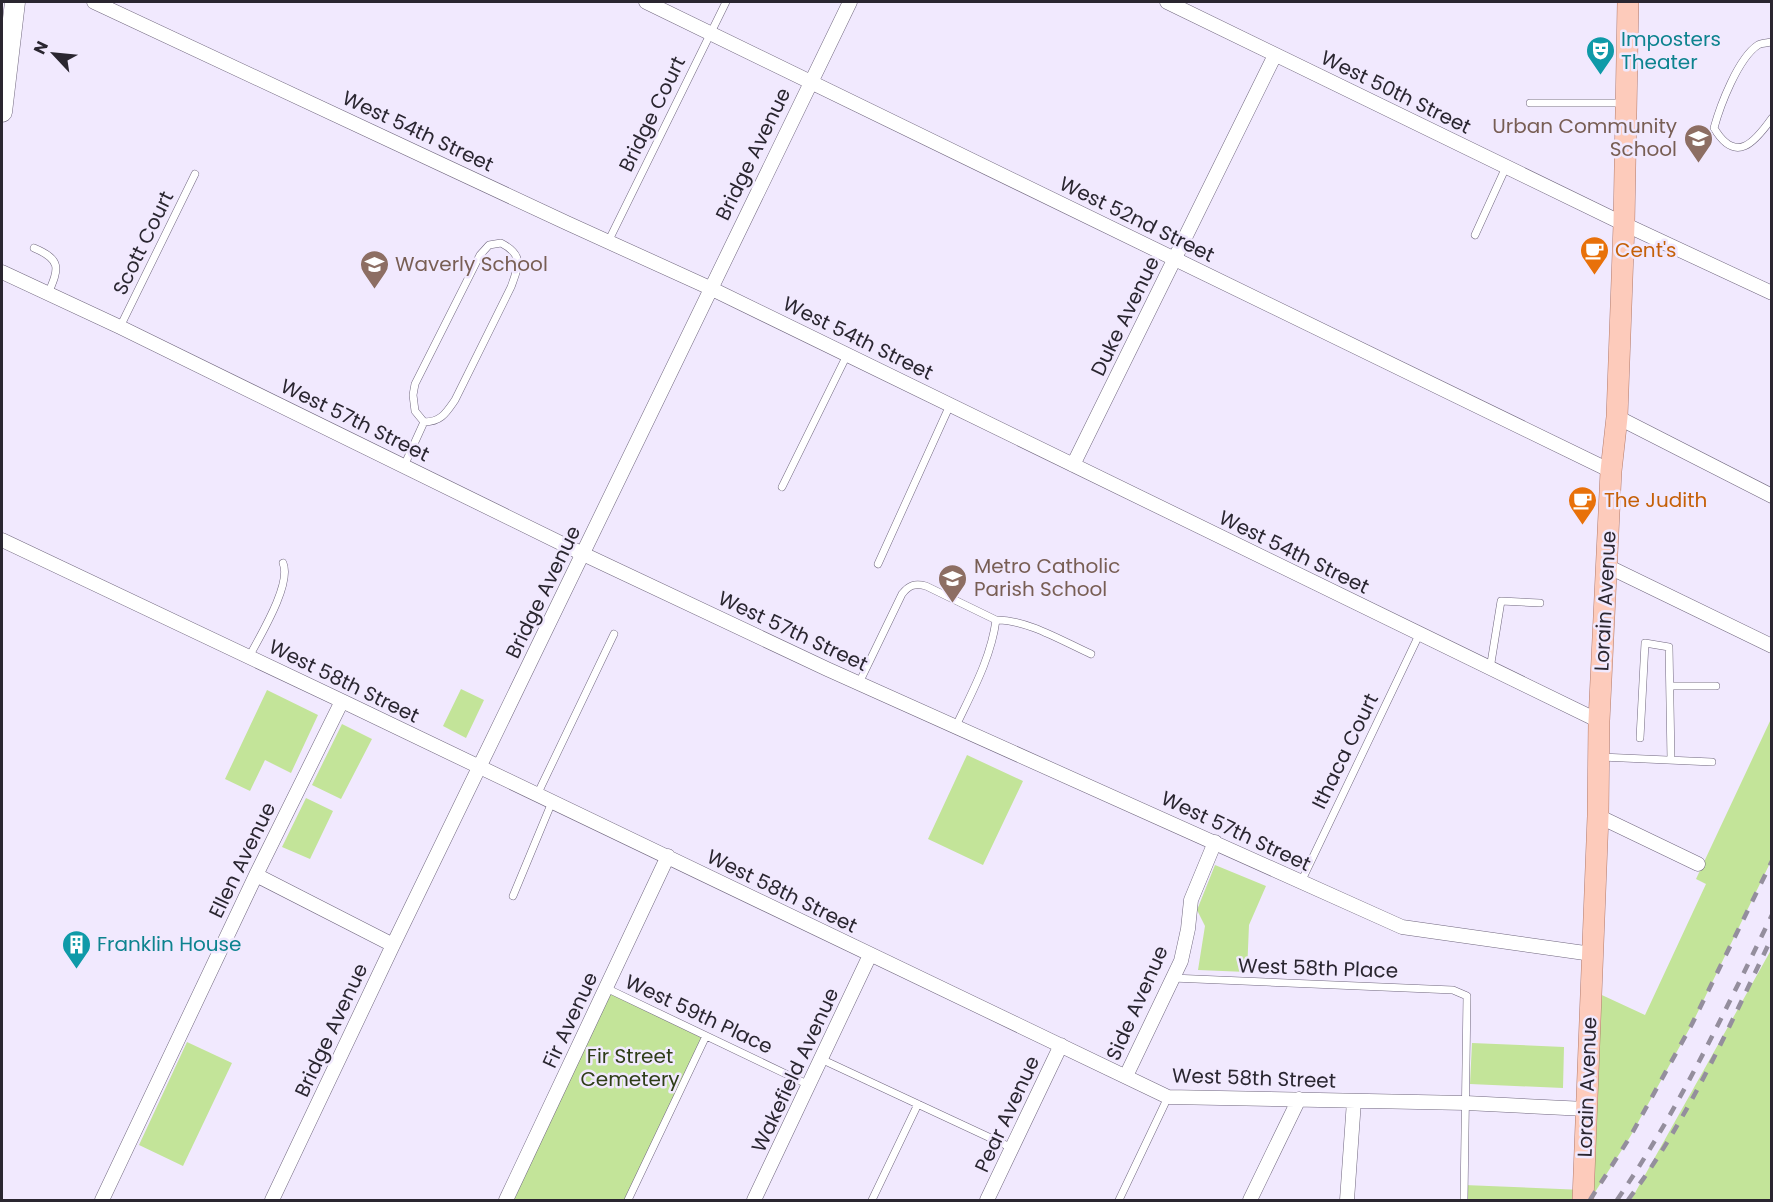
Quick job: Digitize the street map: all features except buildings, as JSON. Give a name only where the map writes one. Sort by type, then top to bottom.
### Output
[{"type":"main road","name":"Lorain Avenue","points":[[1583,1200],[1598,816],[1599,721],[1611,471],[1617,417],[1624,224],[1628,2]]},
{"type":"street","points":[[2,112],[15,2]]},
{"type":"street","name":"West 54th Street","points":[[94,2],[710,288],[1599,721]]},
{"type":"street","name":"West 52nd Street","points":[[646,2],[1611,471]]},
{"type":"street","name":"Bridge Avenue","points":[[272,1200],[393,945],[850,2]]},
{"type":"street","name":"West 50th Street","points":[[1167,2],[1624,224],[1772,293]]},
{"type":"street","name":"Duke Avenue","points":[[1073,465],[1275,55]]},
{"type":"street","name":"West 57th Street","points":[[2,272],[120,327],[584,554],[859,683],[1402,927],[1592,954]]},
{"type":"street","points":[[1617,417],[1772,496]]},
{"type":"street","name":"West 58th Street","points":[[2,540],[668,856],[1168,1097],[1466,1103],[1586,1109]]},
{"type":"street","points":[[1607,566],[1772,646]]},
{"type":"street","name":"Ellen Avenue","points":[[102,1200],[256,875],[342,701]]},
{"type":"street","points":[[1598,816],[1698,864]]},
{"type":"street","name":"Side Avenue","points":[[1126,1076],[1180,961],[1188,928],[1191,900],[1215,842]]},
{"type":"street","name":"Fir Avenue","points":[[506,1200],[668,856]]},
{"type":"street","points":[[256,875],[393,945]]},
{"type":"street","name":"Wakefield Avenue","points":[[754,1200],[870,955]]},
{"type":"street","name":"Pear Avenue","points":[[987,1200],[1061,1045]]},
{"type":"street","points":[[1250,1200],[1299,1099]]},
{"type":"street","points":[[1347,1200],[1354,1101]]},
{"type":"lane","name":"Bridge Court","points":[[608,242],[726,2]]},
{"type":"lane","points":[[1772,42],[1758,45],[1743,60],[1718,114],[1714,128],[1720,138],[1728,144],[1737,148],[1749,146],[1772,118]]},
{"type":"lane","points":[[1530,103],[1626,103]]},
{"type":"lane","points":[[1475,235],[1506,167]]},
{"type":"lane","name":"Scott Court","points":[[120,327],[195,174]]},
{"type":"lane","points":[[501,243],[513,249],[519,259],[511,287],[455,400],[444,415],[434,422],[424,422],[415,411],[413,395],[422,368],[480,255],[489,245],[501,243]]},
{"type":"lane","points":[[34,248],[51,255],[56,265],[55,277],[48,294]]},
{"type":"lane","points":[[782,487],[847,355]]},
{"type":"lane","points":[[878,564],[950,405]]},
{"type":"lane","points":[[404,466],[424,422]]},
{"type":"lane","points":[[249,657],[283,587],[285,569],[283,563]]},
{"type":"lane","points":[[859,683],[902,594],[908,587],[916,584],[926,586],[996,620],[1010,619],[1022,623],[1091,654]]},
{"type":"lane","points":[[1490,669],[1501,601],[1540,603]]},
{"type":"lane","points":[[956,726],[987,658],[996,620]]},
{"type":"lane","points":[[537,795],[614,634]]},
{"type":"lane","name":"Ithaca Court","points":[[1301,882],[1419,635]]},
{"type":"lane","points":[[1640,738],[1645,643],[1669,647],[1671,760]]},
{"type":"lane","points":[[1670,686],[1716,686]]},
{"type":"lane","points":[[1599,757],[1712,762]]},
{"type":"lane","points":[[513,896],[552,802]]},
{"type":"lane","name":"West 58th Place","points":[[1172,978],[1453,990],[1461,993],[1467,996],[1468,1001],[1466,1103]]},
{"type":"lane","name":"West 59th Place","points":[[606,988],[809,1085]]},
{"type":"lane","points":[[628,1200],[706,1036]]},
{"type":"lane","points":[[821,1059],[1012,1149]]},
{"type":"lane","points":[[1119,1200],[1168,1097]]},
{"type":"lane","points":[[1464,1200],[1466,1103]]},
{"type":"lane","points":[[872,1200],[918,1104]]},
{"type":"green space","points":[[461,689],[484,700],[466,738],[443,726]]},
{"type":"green space","points":[[267,690],[318,715],[291,773],[265,760],[250,791],[225,779]]},
{"type":"green space","points":[[1771,719],[1771,861],[1692,1024],[1630,1137],[1590,1200],[1464,1200],[1464,1185],[1584,1190],[1591,990],[1645,1015],[1706,884],[1696,879]]},
{"type":"green space","points":[[342,724],[372,739],[341,799],[312,785]]},
{"type":"green space","points":[[967,755],[1023,781],[983,865],[928,839]]},
{"type":"green space","points":[[306,798],[333,811],[310,859],[282,847]]},
{"type":"green space","points":[[1215,865],[1266,886],[1249,925],[1247,972],[1198,970],[1205,926],[1197,910]]},
{"type":"green space","points":[[1771,950],[1771,1200],[1631,1200]]},
{"type":"green space","name":"Fir Street Cemetery","points":[[606,988],[706,1036],[628,1200],[506,1200]]},
{"type":"green space","points":[[187,1042],[232,1063],[183,1166],[139,1145]]},
{"type":"green space","points":[[1472,1043],[1564,1047],[1563,1088],[1470,1084]]},
{"type":"railway","points":[[1590,1200],[1630,1137],[1692,1024],[1772,861]]},
{"type":"railway","points":[[1617,1200],[1680,1097],[1772,915]]},
{"type":"railway","points":[[1628,1200],[1688,1106],[1724,1038],[1772,937]]},
{"type":"place","name":"Imposters Theater","points":[[1600,76]]},
{"type":"place","name":"Urban Community School","points":[[1698,164]]},
{"type":"place","name":"Cent's","points":[[1594,276]]},
{"type":"place","name":"Waverly School","points":[[374,290]]},
{"type":"place","name":"The Judith","points":[[1583,526]]},
{"type":"place","name":"Metro Catholic Parish School","points":[[953,604]]},
{"type":"place","name":"Franklin House","points":[[76,970]]}]
